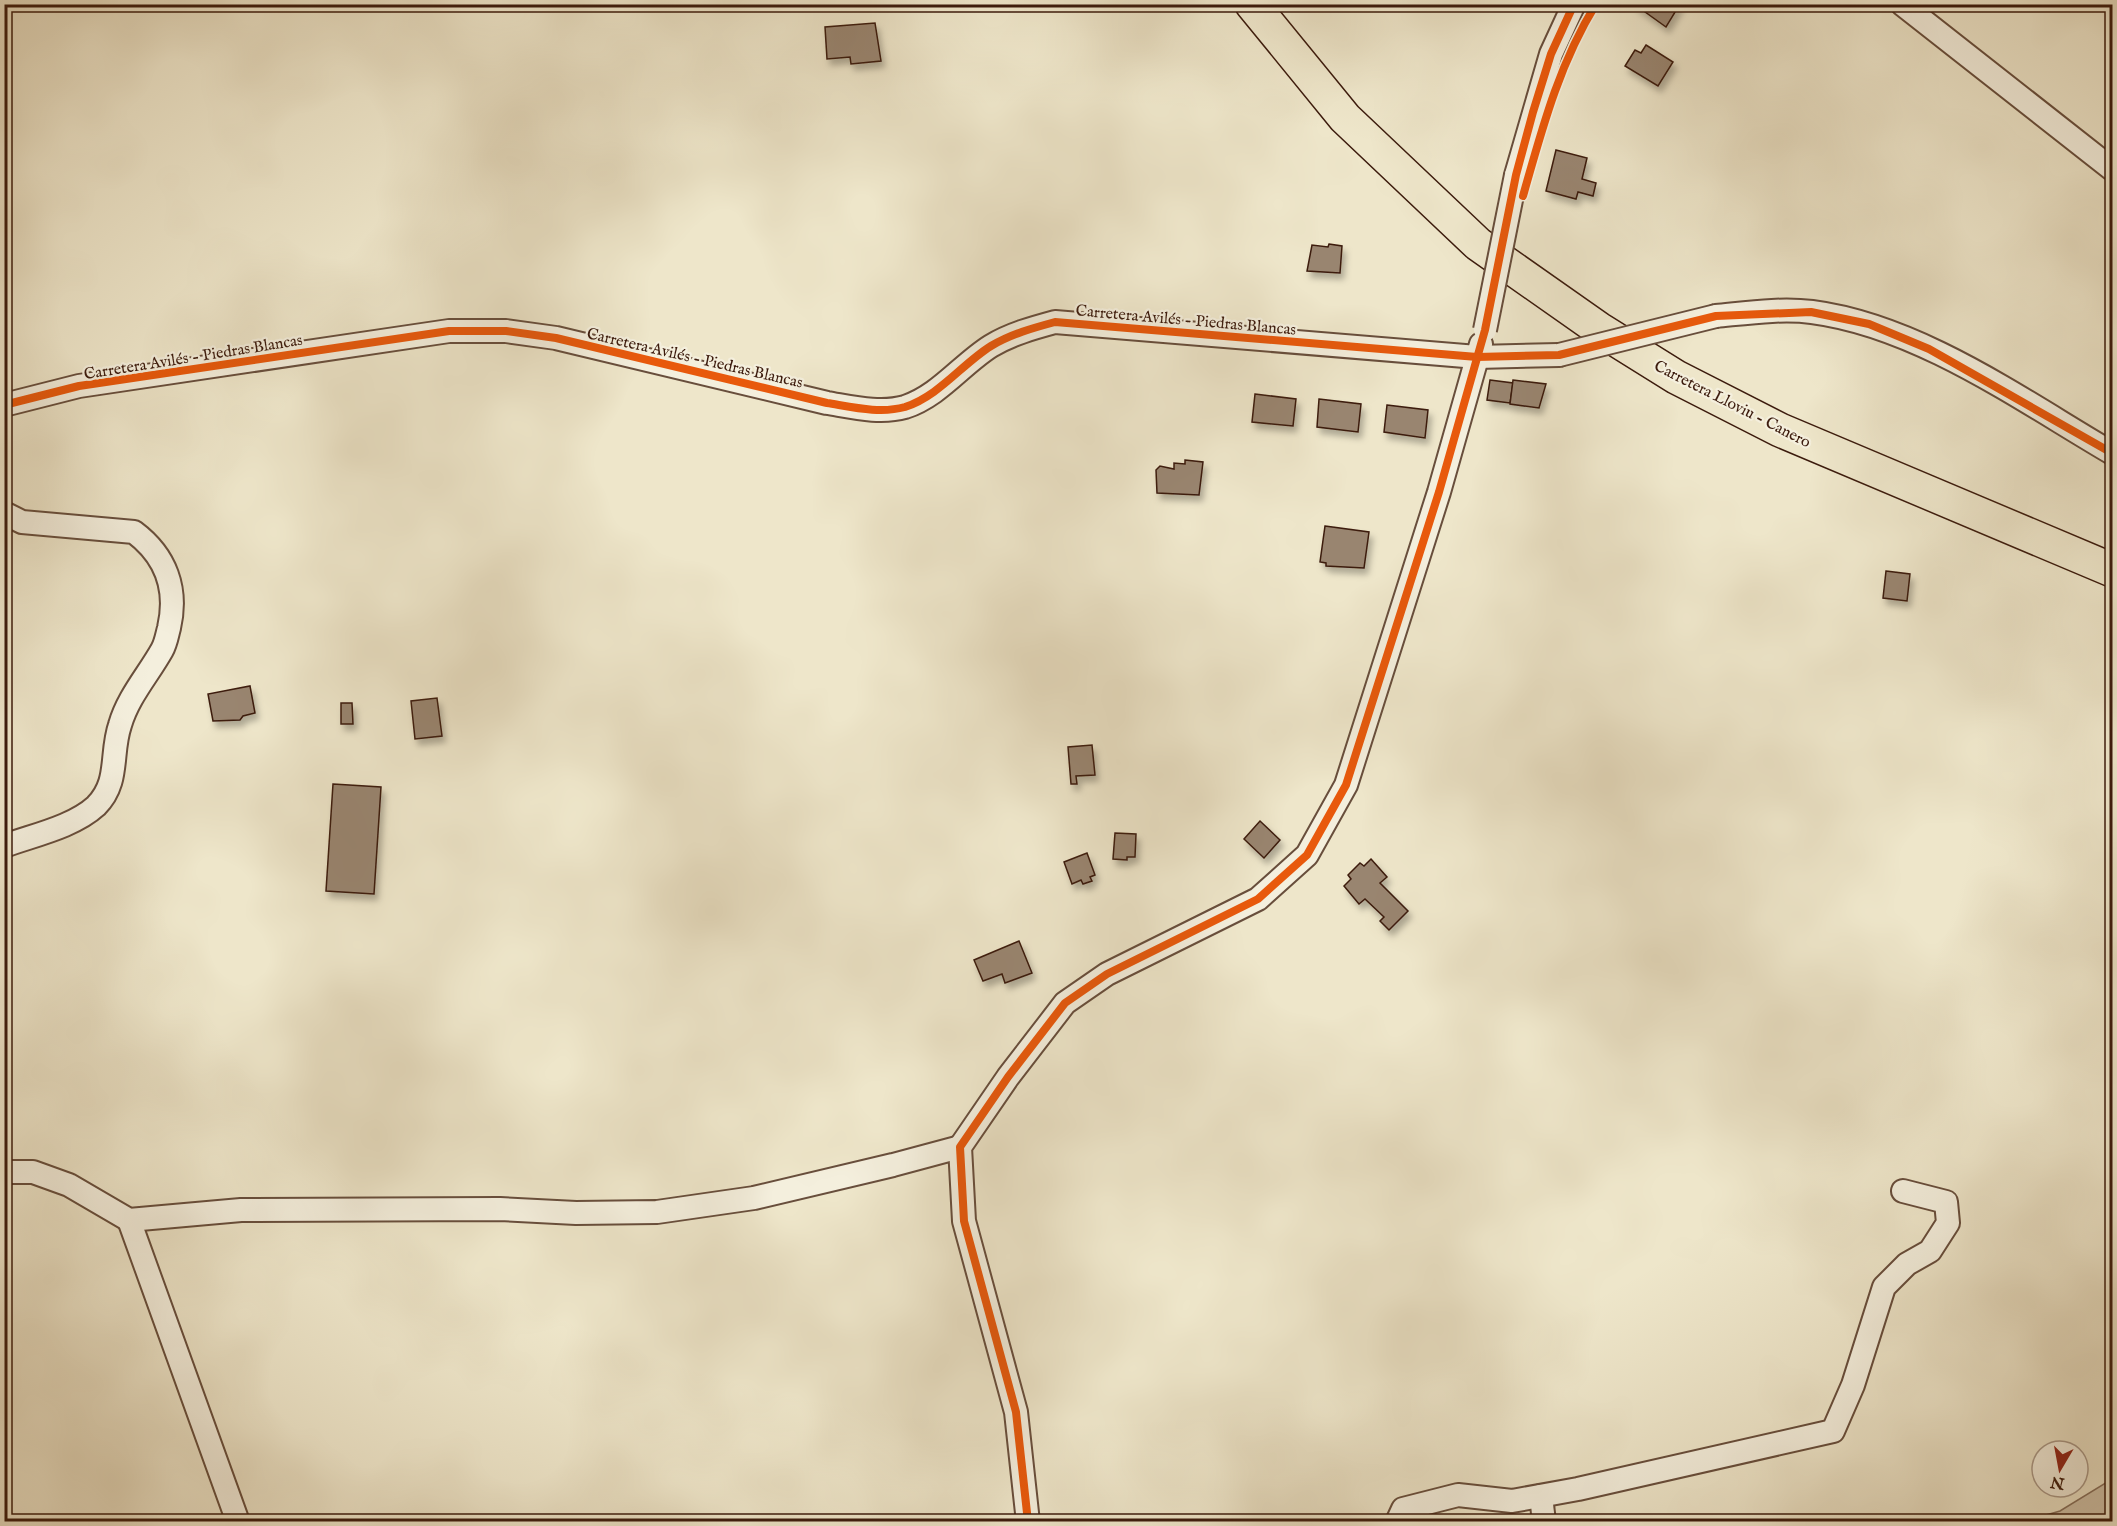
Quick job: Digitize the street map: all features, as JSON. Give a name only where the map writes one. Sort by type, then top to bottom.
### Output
[{"type":"highway","name":"Carretera Lloviu - Canero","points":[[1252,4],[1345,118],[1478,244],[1599,328],[1676,377],[1780,430],[2112,570]]},
{"type":"street","points":[[1902,4],[2112,169]]},
{"type":"street","points":[[1028,1521],[1016,1412],[964,1221],[960,1147],[1008,1077],[1065,1003],[1107,974],[1258,899],[1307,855],[1346,785],[1439,492],[1485,330],[1516,175],[1564,8]]},
{"type":"street","name":"Carretera Avilés - Piedras Blancas","points":[[4,405],[79,386],[449,331],[506,331],[556,338],[827,403],[868,410],[904,407],[933,392],[990,346],[1024,330],[1055,322],[1477,357],[1559,355],[1716,316],[1811,312],[1869,324],[1929,349],[2112,453]]},
{"type":"street","points":[[4,513],[22,522],[134,532],[149,543],[163,562],[171,584],[173,610],[164,648],[135,691],[120,725],[110,789],[95,807],[71,821],[4,846]]},
{"type":"street","points":[[4,1172],[33,1172],[69,1185],[129,1220],[241,1210],[500,1209],[576,1213],[657,1212],[754,1198],[960,1147]]},
{"type":"street","points":[[1397,1521],[1403,1509],[1458,1495],[1512,1501],[1691,1465],[1833,1431],[1853,1385],[1884,1287],[1907,1264],[1930,1251],[1948,1223],[1946,1202],[1903,1191]]},
{"type":"street","points":[[129,1220],[238,1521]]},
{"type":"street","points":[[1541,1496],[1544,1521]]},
{"type":"shaded area","points":[[2112,1479],[2112,1521],[2025,1521],[2060,1511],[2080,1499],[2090,1499],[2090,1493]]},
{"type":"building","points":[[1634,4],[1680,4],[1666,27]]},
{"type":"building","points":[[875,23],[881,61],[851,64],[850,57],[827,59],[825,27]]},
{"type":"building","points":[[1646,45],[1673,62],[1658,86],[1625,66],[1635,50],[1641,53]]},
{"type":"building","points":[[1556,150],[1587,158],[1582,179],[1596,183],[1593,196],[1578,192],[1576,199],[1546,191]]},
{"type":"building","points":[[1329,244],[1342,246],[1340,273],[1307,271],[1312,245],[1328,247]]},
{"type":"building","points":[[1490,380],[1513,383],[1510,403],[1487,400]]},
{"type":"building","points":[[1513,380],[1546,384],[1539,408],[1510,404]]},
{"type":"building","points":[[1255,394],[1296,399],[1293,426],[1252,422]]},
{"type":"building","points":[[1319,399],[1361,404],[1358,432],[1317,427]]},
{"type":"building","points":[[1387,405],[1428,410],[1425,438],[1384,432]]},
{"type":"building","points":[[1185,460],[1203,462],[1199,495],[1157,493],[1156,470],[1160,466],[1174,469],[1174,463],[1185,464]]},
{"type":"building","points":[[1325,526],[1369,532],[1364,568],[1326,566],[1326,563],[1320,562]]},
{"type":"building","points":[[1886,571],[1910,574],[1907,601],[1883,598]]},
{"type":"building","points":[[250,686],[255,713],[243,716],[240,720],[213,721],[208,694]]},
{"type":"building","points":[[437,698],[442,736],[415,739],[411,701]]},
{"type":"building","points":[[341,703],[352,703],[353,724],[341,724]]},
{"type":"building","points":[[1092,745],[1095,775],[1076,776],[1077,784],[1071,784],[1068,747]]},
{"type":"building","points":[[333,784],[381,787],[374,894],[326,891]]},
{"type":"building","points":[[1260,821],[1280,840],[1264,858],[1244,839]]},
{"type":"building","points":[[1115,833],[1136,834],[1135,857],[1127,857],[1127,860],[1113,859]]},
{"type":"building","points":[[1087,853],[1095,875],[1090,877],[1092,881],[1083,884],[1081,880],[1072,884],[1064,862]]},
{"type":"building","points":[[1371,859],[1387,877],[1380,883],[1408,911],[1389,930],[1380,921],[1384,917],[1365,899],[1359,904],[1344,886],[1351,879],[1348,875],[1360,863],[1364,866]]},
{"type":"building","points":[[1019,941],[1032,973],[1005,983],[1002,974],[983,981],[974,960]]},
{"type":"cycle path","points":[[1028,1522],[1016,1412],[964,1221],[960,1147],[1008,1077],[1065,1003],[1107,974],[1258,899],[1307,855],[1346,785],[1439,492],[1485,330],[1516,175],[1533,112],[1551,54],[1574,4]]},
{"type":"cycle path","points":[[1523,196],[1562,73],[1596,4]]},
{"type":"cycle path","points":[[4,405],[79,386],[449,331],[506,331],[556,338],[827,403],[886,410],[905,407],[929,395],[991,346],[1022,332],[1055,322],[1477,357],[1559,355],[1716,316],[1811,312],[1869,324],[1929,349],[2112,453]]}]
